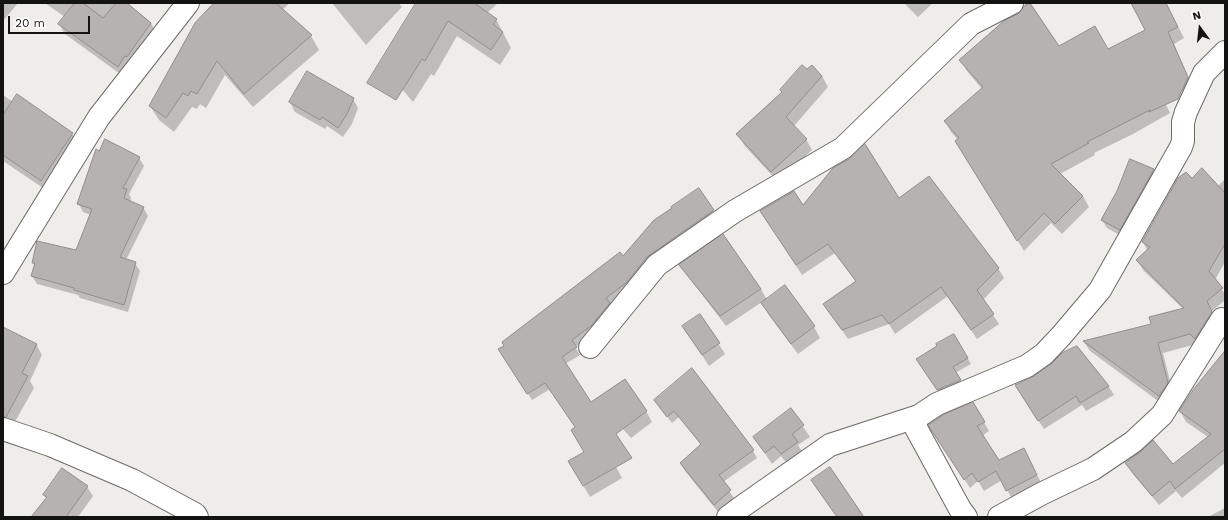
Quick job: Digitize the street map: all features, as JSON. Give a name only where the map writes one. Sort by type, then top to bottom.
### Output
[{"type":"street","points":[[3,273],[99,116],[188,3]]},
{"type":"street","points":[[590,347],[657,265],[735,211],[843,148],[972,24],[1012,3]]},
{"type":"street","points":[[728,517],[830,445],[919,416],[937,404],[1027,366],[1044,354],[1100,290],[1181,147],[1183,122],[1186,112],[1204,73],[1225,52]]},
{"type":"street","points":[[999,517],[1041,494],[1094,469],[1133,442],[1162,415],[1222,319]]},
{"type":"street","points":[[919,416],[916,421],[916,428],[960,509],[966,517]]},
{"type":"street","points":[[3,429],[50,446],[132,480],[195,514],[196,517]]},
{"type":"building","points":[[75,3],[83,3],[103,18],[116,3],[127,3],[151,23],[127,57],[125,56],[118,67],[58,24]]},
{"type":"building","points":[[214,3],[276,3],[312,35],[244,94],[217,61],[197,94],[191,91],[188,96],[183,93],[166,118],[149,106],[195,23]]},
{"type":"building","points":[[416,3],[474,3],[497,19],[493,24],[503,32],[491,50],[448,21],[425,61],[422,59],[396,100],[367,83]]},
{"type":"building","points":[[1030,3],[1059,46],[1095,26],[1108,49],[1145,30],[1131,3],[1166,3],[1178,27],[1168,32],[1188,77],[1178,99],[1149,112],[1150,110],[1087,142],[1089,143],[1051,164],[1083,196],[1055,224],[1044,213],[1017,241],[955,141],[959,138],[944,121],[983,87],[959,60],[1005,20],[1018,14],[1023,7]]},
{"type":"building","points":[[802,65],[807,69],[812,65],[822,76],[786,117],[807,139],[771,172],[736,134],[782,92],[780,90]]},
{"type":"building","points":[[307,71],[354,98],[347,114],[338,128],[322,117],[320,120],[289,102]]},
{"type":"building","points":[[17,94],[73,133],[41,181],[3,155],[3,115]]},
{"type":"building","points":[[105,139],[140,157],[123,188],[127,189],[124,198],[144,207],[120,257],[136,262],[124,305],[74,290],[74,288],[31,276],[35,263],[32,263],[37,241],[76,250],[92,209],[77,204],[96,149],[99,151]]},
{"type":"building","points":[[865,144],[899,198],[929,176],[999,268],[977,290],[994,314],[971,330],[941,287],[889,324],[882,315],[842,330],[823,304],[856,281],[828,244],[796,265],[760,211],[794,191],[803,205],[833,168],[849,159]]},
{"type":"building","points":[[1130,159],[1154,169],[1120,230],[1101,220],[1117,191]]},
{"type":"building","points":[[1202,168],[1225,193],[1225,244],[1209,271],[1223,288],[1207,301],[1212,312],[1195,339],[1190,334],[1158,343],[1168,383],[1159,396],[1083,341],[1151,324],[1149,317],[1184,308],[1136,260],[1150,247],[1142,242],[1178,178],[1186,172],[1192,178]]},
{"type":"building","points":[[699,188],[714,210],[647,257],[626,283],[606,298],[610,303],[592,325],[572,340],[577,347],[562,357],[591,402],[625,379],[647,411],[616,434],[632,458],[583,486],[568,461],[584,452],[571,430],[575,427],[545,383],[527,394],[498,349],[504,346],[502,342],[620,252],[623,256],[654,220]]},
{"type":"building","points":[[723,234],[761,289],[720,316],[679,265]]},
{"type":"building","points":[[785,285],[815,326],[791,344],[761,303]]},
{"type":"building","points":[[700,314],[720,343],[702,355],[682,326]]},
{"type":"building","points":[[3,327],[37,344],[22,373],[28,376],[6,417],[3,417]]},
{"type":"building","points":[[954,334],[968,358],[953,367],[961,380],[937,390],[916,359],[937,346],[936,344]]},
{"type":"building","points":[[1077,346],[1109,386],[1080,403],[1076,396],[1038,421],[1015,385],[1034,376],[1051,364],[1062,353]]},
{"type":"building","points":[[1225,351],[1225,449],[1175,489],[1170,481],[1152,496],[1125,463],[1153,440],[1173,464],[1211,434],[1179,411],[1193,390]]},
{"type":"building","points":[[692,368],[754,450],[719,475],[731,490],[714,505],[680,463],[701,444],[674,411],[667,417],[654,400]]},
{"type":"building","points":[[973,402],[985,422],[977,426],[999,460],[1024,448],[1037,475],[1006,491],[996,471],[978,482],[972,473],[964,480],[928,425],[943,415]]},
{"type":"building","points":[[791,408],[804,425],[792,434],[798,442],[781,454],[774,446],[765,453],[753,437]]},
{"type":"building","points":[[830,467],[864,517],[837,517],[811,480]]},
{"type":"building","points":[[62,468],[88,486],[66,517],[31,517],[47,497],[43,495]]}]
